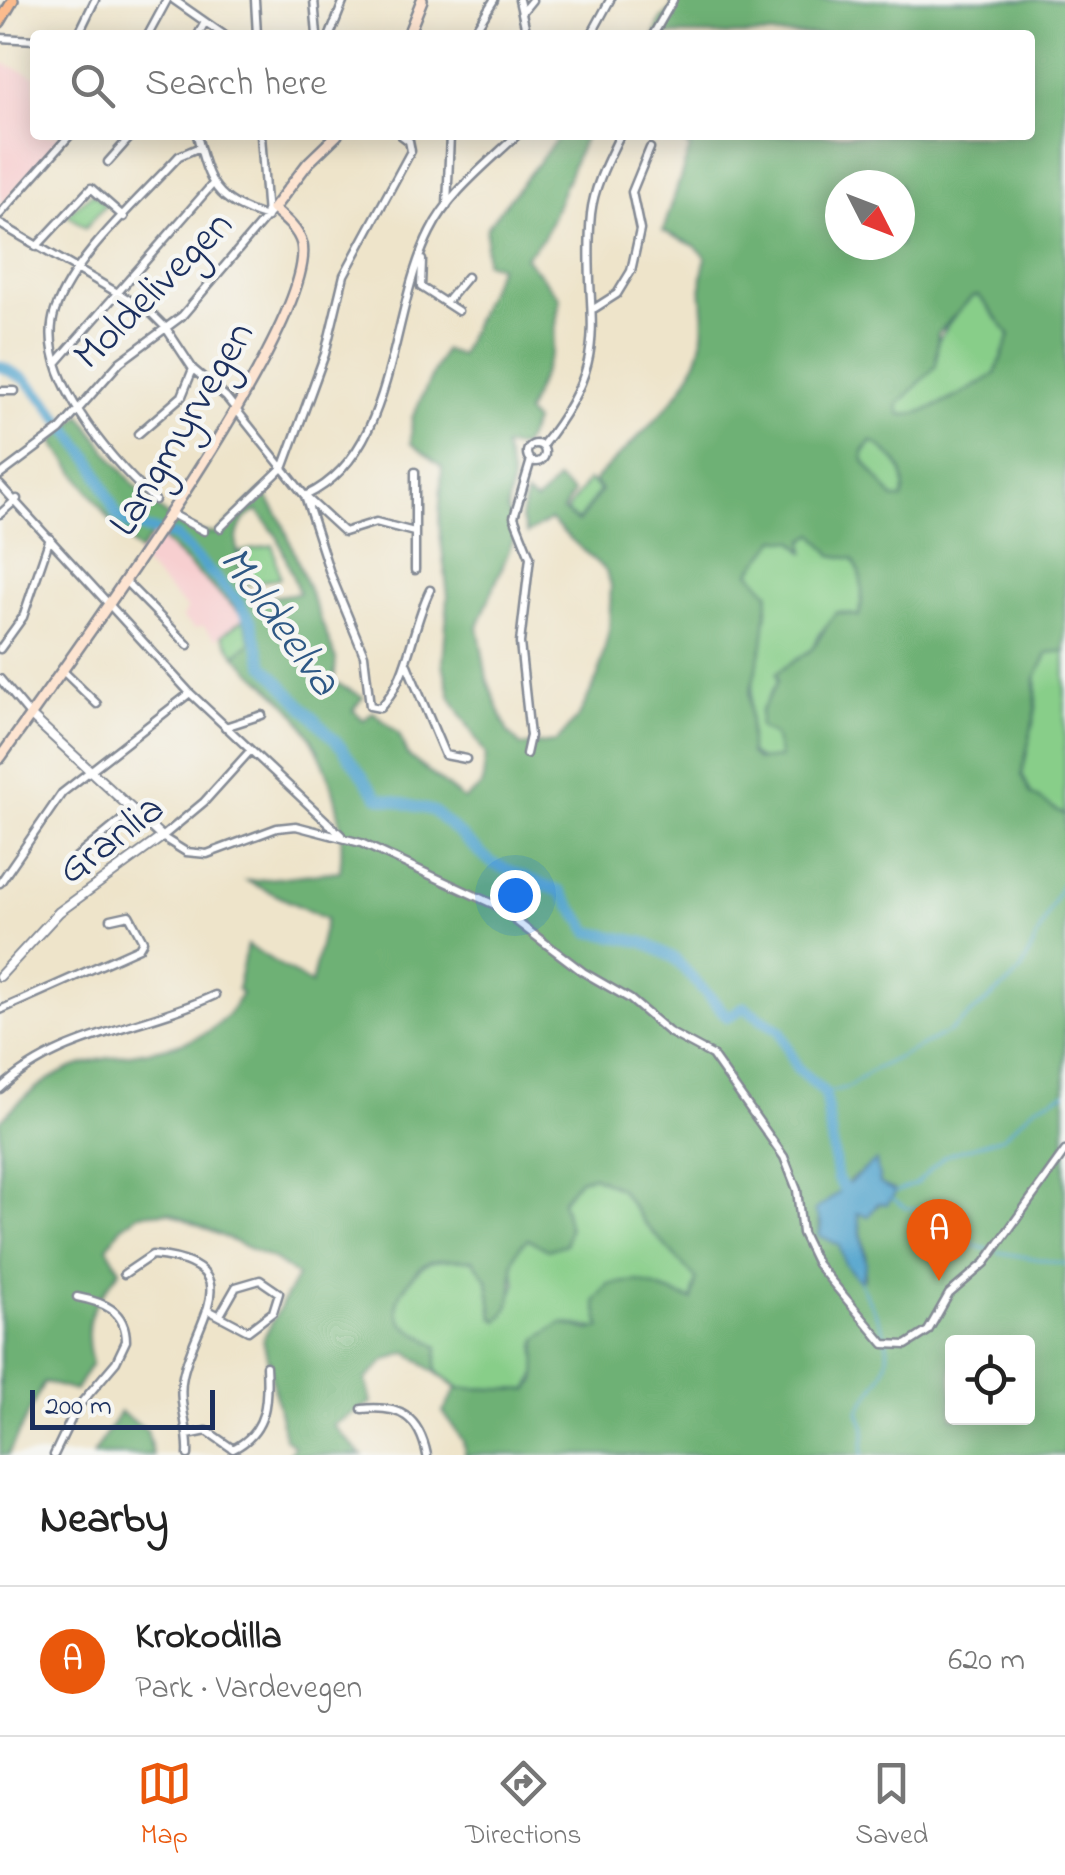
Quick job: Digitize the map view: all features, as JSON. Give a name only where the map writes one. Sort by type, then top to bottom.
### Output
[{"type":"main road","points":[[0,22],[13,0]]},
{"type":"main road","points":[[410,30],[422,0]]},
{"type":"main road","name":"Moldelivegen","points":[[270,213],[308,163],[332,140]]},
{"type":"main road","name":"Langmyrvegen","points":[[0,758],[237,410],[300,270],[300,239],[270,213]]},
{"type":"street","points":[[80,30],[95,0]]},
{"type":"street","points":[[151,30],[167,0]]},
{"type":"street","points":[[174,0],[217,30]]},
{"type":"street","points":[[256,0],[257,30]]},
{"type":"street","points":[[314,0],[317,30]]},
{"type":"street","points":[[332,30],[344,0]]},
{"type":"street","points":[[475,30],[494,0]]},
{"type":"street","points":[[519,0],[526,30]]},
{"type":"street","points":[[524,11],[532,0]]},
{"type":"street","points":[[594,30],[610,0]]},
{"type":"street","points":[[656,30],[673,0]]},
{"type":"street","points":[[201,30],[205,22]]},
{"type":"street","points":[[0,38],[30,40]]},
{"type":"street","points":[[0,214],[66,140]]},
{"type":"street","points":[[108,162],[128,140]]},
{"type":"street","points":[[198,140],[211,186],[240,206],[270,213],[262,140]]},
{"type":"street","points":[[220,528],[284,466],[325,354],[344,275],[412,151],[408,140]]},
{"type":"street","points":[[446,206],[450,140]]},
{"type":"street","points":[[305,496],[346,467],[366,434],[389,378],[400,309],[420,254],[446,206],[512,140]]},
{"type":"street","points":[[531,460],[543,458],[542,446],[584,381],[595,308],[592,212],[605,166],[618,140]]},
{"type":"street","points":[[154,500],[77,412],[57,362],[53,319],[76,270],[179,156],[200,147]]},
{"type":"street","points":[[595,308],[617,294],[632,272],[640,230],[632,192],[650,148]]},
{"type":"street","points":[[57,362],[211,186]]},
{"type":"street","points":[[36,247],[92,188],[124,217]]},
{"type":"street","name":"Moldelivegen","points":[[0,475],[68,423],[112,370],[166,328],[213,283],[270,213]]},
{"type":"street","points":[[0,224],[118,294],[166,328],[193,369],[213,383],[305,496],[344,532],[376,522],[414,532]]},
{"type":"street","points":[[420,254],[420,286],[458,310]]},
{"type":"street","points":[[446,302],[467,278]]},
{"type":"street","points":[[138,434],[182,396],[193,369]]},
{"type":"street","points":[[0,390],[15,391]]},
{"type":"street","points":[[526,754],[530,736],[520,643],[530,557],[514,517],[531,460],[530,446],[542,446]]},
{"type":"street","points":[[415,472],[416,570]]},
{"type":"street","points":[[0,485],[17,499],[190,693],[341,836]]},
{"type":"street","points":[[305,496],[330,573],[364,655],[367,704],[380,708],[384,704],[406,664],[416,618],[430,590]]},
{"type":"street","points":[[0,514],[17,499]]},
{"type":"street","points":[[169,515],[204,532]]},
{"type":"street","points":[[0,649],[23,617],[50,537]]},
{"type":"street","points":[[124,580],[188,645]]},
{"type":"street","points":[[406,664],[445,755],[466,759]]},
{"type":"street","points":[[62,670],[96,704]]},
{"type":"street","points":[[0,678],[30,715],[162,837],[186,852],[207,854],[276,828],[316,829],[341,836],[495,905],[583,972],[630,999],[669,1032],[712,1056],[780,1150],[792,1174],[807,1248],[877,1340],[886,1344],[913,1343],[928,1331],[949,1294],[994,1251],[1065,1151]]},
{"type":"street","points":[[0,884],[48,809],[90,770],[190,693]]},
{"type":"street","points":[[225,727],[262,715]]},
{"type":"street","name":"Granlia","points":[[2,976],[60,912],[204,802],[250,751]]},
{"type":"street","points":[[68,863],[134,810]]},
{"type":"street","points":[[0,1007],[139,948],[143,940],[129,915],[111,919]]},
{"type":"street","points":[[0,1089],[32,1062],[64,1046],[188,1008],[215,995]]},
{"type":"street","points":[[124,1274],[152,1255],[178,1258],[207,1277],[213,1298],[210,1311],[182,1378],[188,1455]]},
{"type":"street","points":[[210,1311],[248,1331],[272,1312],[280,1293],[260,1280],[236,1287],[220,1314]]},
{"type":"street","points":[[54,1455],[81,1400],[116,1362],[126,1341],[116,1312],[102,1302],[77,1297]]},
{"type":"street","points":[[188,1435],[208,1431],[232,1449],[242,1444],[267,1410],[266,1366]]},
{"type":"street","points":[[362,1409],[386,1408],[410,1416],[422,1433],[427,1455]]},
{"type":"shaded area","points":[[1,62],[30,74],[30,140],[59,140],[0,206]]},
{"type":"shaded area","points":[[153,532],[244,619],[216,639],[203,626],[195,629],[182,618],[187,609],[136,556]]},
{"type":"green space","points":[[679,0],[1065,0],[1065,651],[1048,653],[1035,679],[1036,709],[1022,774],[1031,794],[1065,815],[1065,1455],[465,1455],[463,1441],[443,1412],[457,1388],[407,1352],[385,1361],[366,1379],[371,1403],[333,1425],[362,1455],[288,1455],[294,1446],[285,1438],[263,1339],[297,1276],[275,1260],[169,1212],[139,1214],[121,1227],[107,1247],[120,1270],[92,1313],[88,1334],[92,1363],[75,1391],[44,1382],[8,1455],[0,1455],[0,1121],[38,1087],[71,1068],[172,1046],[213,1028],[229,1013],[241,993],[237,989],[247,945],[311,984],[326,919],[247,881],[340,871],[341,830],[327,770],[290,708],[235,655],[251,642],[243,616],[154,532],[139,552],[115,527],[53,442],[81,415],[139,490],[177,522],[197,531],[218,533],[263,490],[282,521],[336,659],[334,682],[363,697],[353,710],[364,720],[373,712],[399,734],[407,755],[464,800],[482,786],[486,755],[451,698],[443,664],[448,596],[439,524],[442,467],[411,443],[412,418],[444,350],[460,355],[499,266],[485,262],[487,227],[556,140],[583,140],[544,237],[525,257],[560,298],[552,352],[526,413],[534,422],[523,447],[504,447],[512,479],[507,510],[515,536],[478,626],[487,679],[508,733],[521,746],[556,742],[579,716],[598,676],[609,630],[611,585],[606,571],[550,520],[527,534],[521,518],[526,495],[536,502],[557,480],[573,493],[563,511],[578,522],[601,491],[594,481],[675,397],[698,356],[704,323],[702,279],[706,258],[695,246],[663,231],[690,148],[681,140],[1035,140],[1035,30],[657,30]],"holes":[[[973,296],[979,296],[1010,335],[995,374],[934,407],[900,414],[898,405],[936,366],[938,333]],[[871,441],[899,465],[904,480],[902,499],[894,499],[864,461],[863,452]],[[258,511],[278,538],[299,593],[262,598],[244,588],[238,534],[241,525]],[[814,534],[832,555],[853,559],[862,586],[859,616],[836,612],[811,650],[776,673],[778,681],[761,711],[759,727],[774,735],[780,758],[757,760],[750,754],[750,693],[763,644],[769,593],[750,572],[777,539],[794,541],[805,552],[804,540]],[[875,1162],[880,1184],[894,1190],[870,1213],[857,1213],[866,1254],[864,1280],[846,1264],[839,1245],[820,1235],[819,1216],[849,1181]],[[593,1176],[619,1188],[646,1225],[696,1279],[692,1300],[637,1281],[608,1284],[595,1301],[601,1328],[588,1330],[561,1323],[537,1339],[536,1380],[528,1390],[460,1388],[436,1371],[438,1348],[409,1328],[397,1309],[400,1294],[417,1271],[430,1262],[473,1260],[488,1281],[493,1317],[498,1321],[511,1299],[519,1248],[528,1239],[548,1250],[566,1244],[569,1228],[562,1201],[579,1179]]]},
{"type":"green space","points":[[92,193],[106,204],[85,228],[67,214]]},
{"type":"green space","points":[[973,296],[979,296],[1010,335],[995,374],[933,407],[899,414],[898,405],[949,322]]},
{"type":"green space","points":[[874,440],[903,473],[902,499],[894,500],[864,461],[863,453]]},
{"type":"green space","points":[[588,480],[600,490],[578,521],[566,512]]},
{"type":"green space","points":[[814,534],[832,555],[854,559],[862,587],[859,616],[840,612],[820,633],[811,650],[777,673],[778,681],[761,711],[778,744],[780,757],[760,760],[750,753],[748,721],[758,649],[763,643],[750,572],[777,539],[794,541],[802,551],[807,535]]},
{"type":"green space","points":[[273,545],[280,578],[247,584],[240,552]]},
{"type":"green space","points":[[244,619],[252,642],[235,655],[222,635]]},
{"type":"green space","points":[[1065,651],[1065,815],[1031,794],[1022,774],[1036,709],[1037,669],[1048,653]]},
{"type":"green space","points":[[593,1176],[619,1188],[646,1225],[696,1279],[692,1300],[637,1281],[595,1301],[601,1329],[561,1323],[535,1345],[538,1370],[528,1390],[460,1388],[436,1371],[438,1347],[409,1328],[398,1313],[398,1298],[410,1279],[430,1262],[473,1260],[488,1281],[493,1317],[504,1315],[516,1283],[511,1259],[517,1247],[566,1214],[562,1201],[579,1179]]},
{"type":"green space","points":[[120,1412],[147,1430],[153,1455],[93,1455]]},
{"type":"water","points":[[876,1161],[880,1184],[896,1192],[887,1204],[878,1203],[868,1216],[857,1213],[866,1264],[860,1282],[845,1264],[839,1245],[819,1235],[822,1225],[815,1210]]},
{"type":"waterway","name":"Moldeelva","points":[[0,366],[25,379],[46,401],[93,463],[117,516],[128,525],[175,536],[236,599],[251,622],[264,665],[342,748],[378,797],[433,811],[492,863],[561,892],[590,932],[643,942],[674,958],[728,1017],[744,1007],[780,1031],[797,1068],[825,1093],[837,1178],[844,1189]]},
{"type":"waterway","points":[[825,1093],[849,1087],[869,1072],[949,1032],[1010,982],[1022,969],[1065,878]]},
{"type":"waterway","points":[[896,1192],[917,1183],[944,1156],[1003,1137],[1036,1106],[1065,1093]]},
{"type":"waterway","points":[[893,1199],[906,1208],[920,1209],[939,1236],[990,1250]]},
{"type":"waterway","points":[[998,1252],[1065,1264]]},
{"type":"waterway","points":[[860,1282],[883,1328],[888,1352],[880,1378],[859,1412],[865,1428],[862,1455]]},
{"type":"place","name":"Krokodilla","points":[[939,1281]]}]
